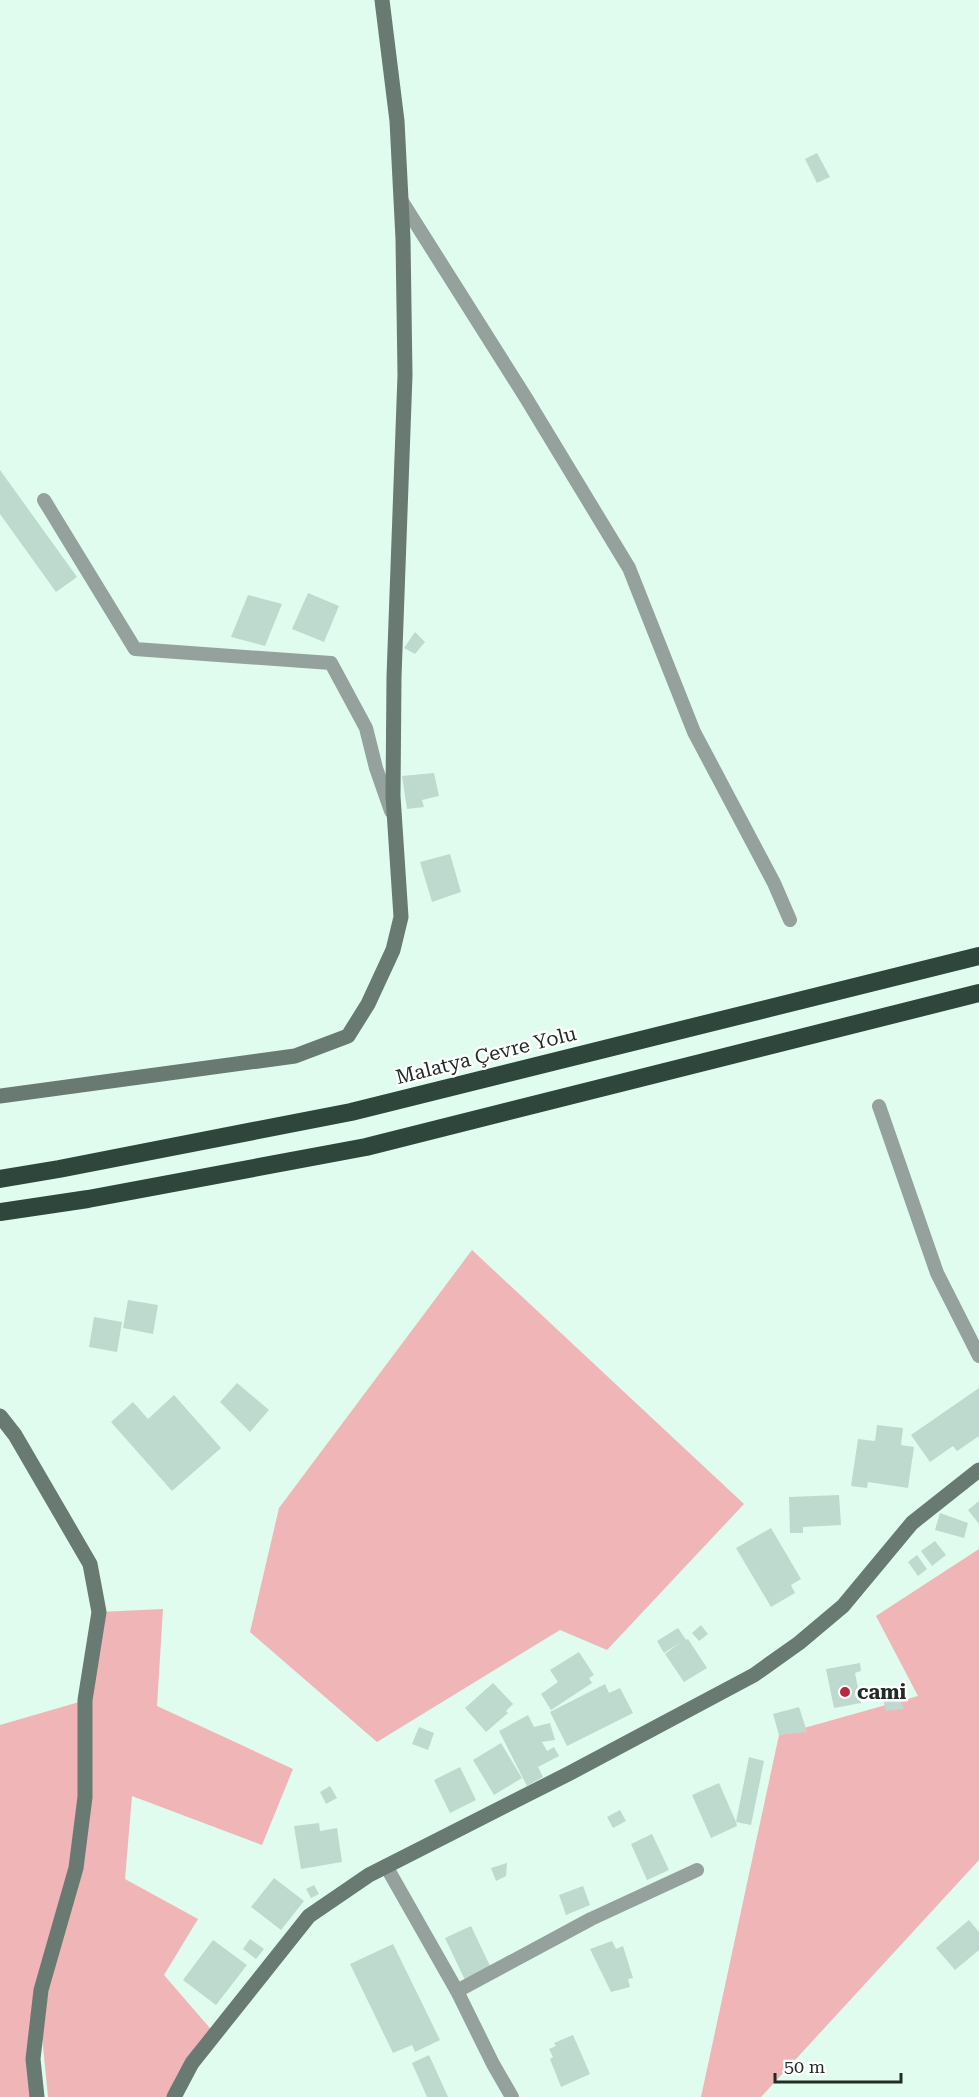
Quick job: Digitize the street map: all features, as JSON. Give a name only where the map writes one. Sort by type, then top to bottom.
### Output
[{"type":"highway","name":"Malatya Çevre Yolu","points":[[0,1179],[351,1112],[979,956]]},
{"type":"highway","points":[[0,1212],[88,1199],[366,1147],[979,993]]},
{"type":"street","points":[[0,1096],[295,1056],[348,1036],[368,1004],[393,950],[401,917],[394,819],[394,677],[405,375],[397,121],[382,0]]},
{"type":"street","points":[[401,200],[526,398],[629,568],[694,732],[774,884],[790,920]]},
{"type":"street","points":[[44,500],[135,649],[331,663],[366,728],[376,768],[394,819]]},
{"type":"street","points":[[879,1106],[937,1273],[979,1356]]},
{"type":"street","points":[[0,1416],[15,1435],[90,1564],[99,1612],[86,1700],[85,1797],[76,1868],[41,1990],[33,2059],[37,2097]]},
{"type":"street","points":[[174,2097],[192,2063],[309,1916],[369,1875],[570,1773],[754,1675],[799,1643],[843,1606],[912,1523],[979,1470]]},
{"type":"street","points":[[386,1866],[457,1991],[512,2097]]},
{"type":"street","points":[[457,1991],[591,1919],[696,1870]]},
{"type":"shaded area","points":[[472,1250],[744,1504],[607,1650],[560,1630],[377,1742],[250,1632],[279,1508]]},
{"type":"shaded area","points":[[979,1549],[979,1860],[761,2097],[701,2097],[779,1735],[918,1696],[876,1616]]},
{"type":"shaded area","points":[[163,1609],[157,1706],[293,1769],[262,1845],[132,1796],[125,1879],[198,1919],[164,1975],[215,2034],[177,2097],[48,2097],[40,2016],[36,2034],[43,2097],[0,2097],[0,1725],[86,1700],[99,1612]]},
{"type":"building","points":[[817,153],[830,177],[817,183],[805,159]]},
{"type":"building","points":[[0,470],[77,577],[56,592],[0,514]]},
{"type":"building","points":[[308,593],[339,606],[324,642],[292,629]]},
{"type":"building","points":[[248,595],[282,604],[265,646],[231,637]]},
{"type":"building","points":[[415,632],[425,642],[415,654],[404,648]]},
{"type":"building","points":[[434,773],[439,796],[422,800],[424,807],[407,809],[402,776]]},
{"type":"building","points":[[450,854],[461,892],[432,902],[420,862]]},
{"type":"building","points":[[128,1300],[158,1305],[153,1334],[123,1328]]},
{"type":"building","points":[[94,1317],[122,1322],[117,1352],[89,1347]]},
{"type":"building","points":[[237,1383],[269,1410],[250,1432],[220,1402]]},
{"type":"building","points":[[979,1388],[979,1436],[957,1451],[953,1446],[930,1462],[911,1435]]},
{"type":"building","points":[[174,1395],[221,1448],[172,1491],[111,1422],[133,1402],[148,1419]]},
{"type":"building","points":[[877,1425],[903,1428],[901,1445],[914,1447],[908,1488],[868,1482],[867,1488],[851,1486],[858,1439],[875,1441]]},
{"type":"building","points":[[839,1495],[841,1525],[803,1527],[803,1533],[790,1533],[789,1497]]},
{"type":"building","points":[[979,1501],[979,1524],[968,1510]]},
{"type":"building","points":[[940,1513],[968,1523],[964,1538],[935,1530]]},
{"type":"building","points":[[771,1528],[801,1579],[791,1585],[795,1593],[771,1607],[736,1548]]},
{"type":"building","points":[[935,1541],[946,1555],[932,1566],[921,1551]]},
{"type":"building","points":[[917,1555],[927,1569],[918,1576],[908,1562]]},
{"type":"building","points":[[701,1625],[708,1634],[699,1641],[692,1633]]},
{"type":"building","points":[[678,1628],[707,1668],[684,1682],[665,1654],[681,1642],[664,1653],[657,1641]]},
{"type":"building","points":[[579,1652],[594,1675],[589,1678],[592,1683],[551,1710],[541,1694],[558,1682],[550,1670]]},
{"type":"building","name":"cami","points":[[860,1663],[861,1671],[855,1673],[861,1703],[834,1708],[826,1669]]},
{"type":"building","points":[[493,1683],[513,1704],[506,1711],[508,1713],[486,1732],[465,1708]]},
{"type":"building","points":[[605,1684],[609,1693],[620,1688],[633,1713],[567,1746],[550,1712]]},
{"type":"building","points":[[895,1687],[904,1709],[886,1711],[881,1691]]},
{"type":"building","points":[[799,1707],[807,1732],[779,1735],[773,1714]]},
{"type":"building","points":[[528,1715],[534,1727],[550,1723],[555,1740],[542,1742],[547,1751],[554,1747],[559,1756],[538,1767],[543,1777],[527,1786],[499,1731]]},
{"type":"building","points":[[419,1727],[434,1733],[428,1750],[412,1744]]},
{"type":"building","points":[[501,1743],[522,1778],[494,1795],[473,1760]]},
{"type":"building","points":[[749,1757],[764,1761],[751,1825],[736,1822]]},
{"type":"building","points":[[460,1767],[476,1800],[450,1813],[434,1780]]},
{"type":"building","points":[[719,1783],[737,1826],[711,1838],[692,1795]]},
{"type":"building","points":[[330,1786],[337,1798],[326,1804],[320,1792]]},
{"type":"building","points":[[620,1810],[626,1821],[613,1828],[607,1817]]},
{"type":"building","points":[[319,1823],[320,1831],[337,1828],[342,1862],[301,1869],[294,1826]]},
{"type":"building","points":[[652,1834],[669,1870],[647,1880],[631,1844]]},
{"type":"building","points":[[507,1863],[506,1876],[496,1881],[491,1868]]},
{"type":"building","points":[[274,1878],[304,1901],[281,1930],[251,1907]]},
{"type":"building","points":[[314,1885],[319,1894],[311,1898],[306,1889]]},
{"type":"building","points":[[583,1886],[590,1905],[566,1915],[559,1895]]},
{"type":"building","points":[[969,1920],[979,1932],[979,1950],[955,1970],[936,1948]]},
{"type":"building","points":[[471,1926],[491,1968],[465,1980],[445,1938]]},
{"type":"building","points":[[250,1939],[264,1949],[256,1959],[243,1949]]},
{"type":"building","points":[[213,1940],[247,1965],[216,2005],[183,1980]]},
{"type":"building","points":[[612,1941],[616,1949],[623,1946],[633,1978],[628,1979],[630,1987],[611,1992],[590,1949]]},
{"type":"building","points":[[393,1944],[440,2040],[415,2052],[412,2045],[393,2053],[350,1964]]},
{"type":"building","points":[[573,2035],[590,2074],[561,2087],[550,2059],[553,2057],[549,2049],[556,2046],[554,2043]]},
{"type":"building","points":[[429,2055],[448,2097],[427,2097],[412,2063]]},
{"type":"place","name":"cami","points":[[845,1692]]}]
